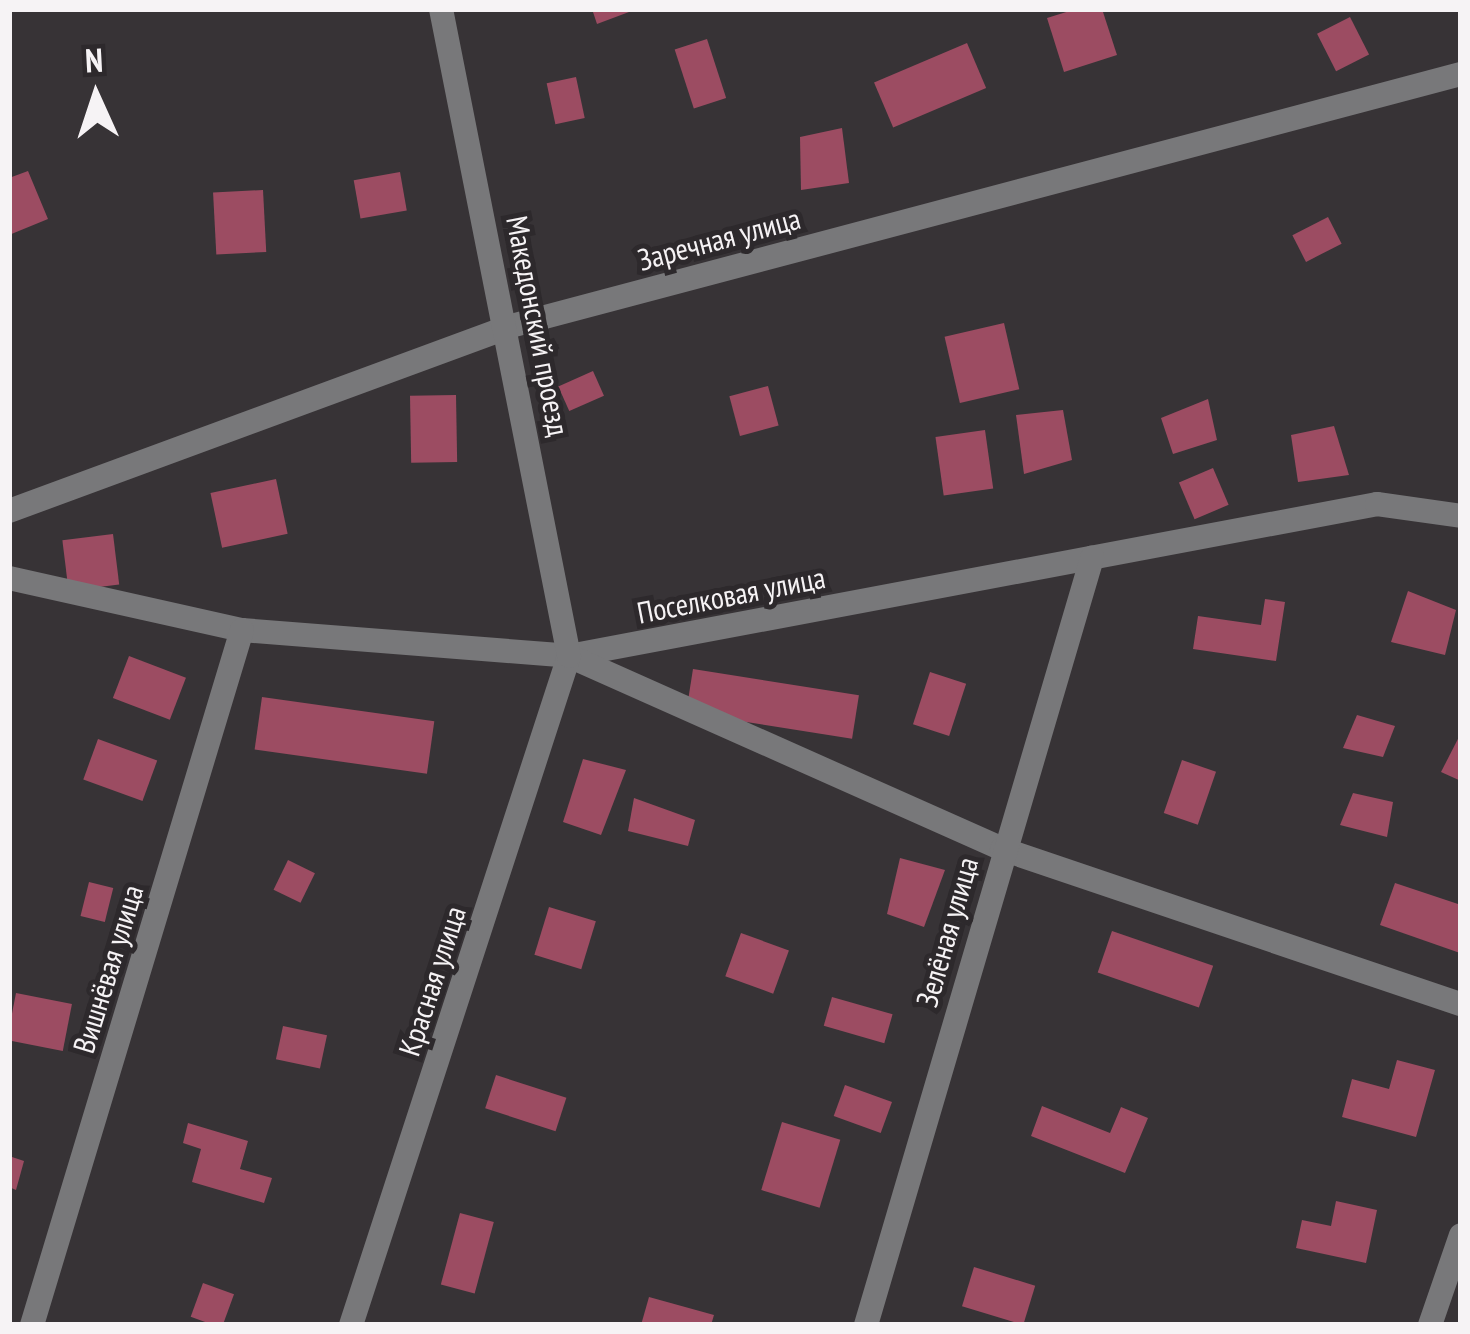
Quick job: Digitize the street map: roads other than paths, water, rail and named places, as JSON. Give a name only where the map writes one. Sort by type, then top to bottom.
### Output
[{"type":"street","name":"Македонский проезд","points":[[441,9],[511,326],[569,656]]},
{"type":"street","name":"Заречная улица","points":[[9,511],[511,326],[1461,74]]},
{"type":"street","name":"Поселковая улица","points":[[9,578],[242,630],[569,656],[1377,503],[1461,516]]},
{"type":"street","name":"Зелёная улица","points":[[866,1325],[1002,850],[1092,558]]},
{"type":"street","name":"Вишнёвая улица","points":[[32,1325],[242,630]]},
{"type":"street","points":[[569,656],[1002,850],[1461,1004]]},
{"type":"street","name":"Красная улица","points":[[351,1325],[569,656]]},
{"type":"street","points":[[1430,1325],[1461,1235]]}]
